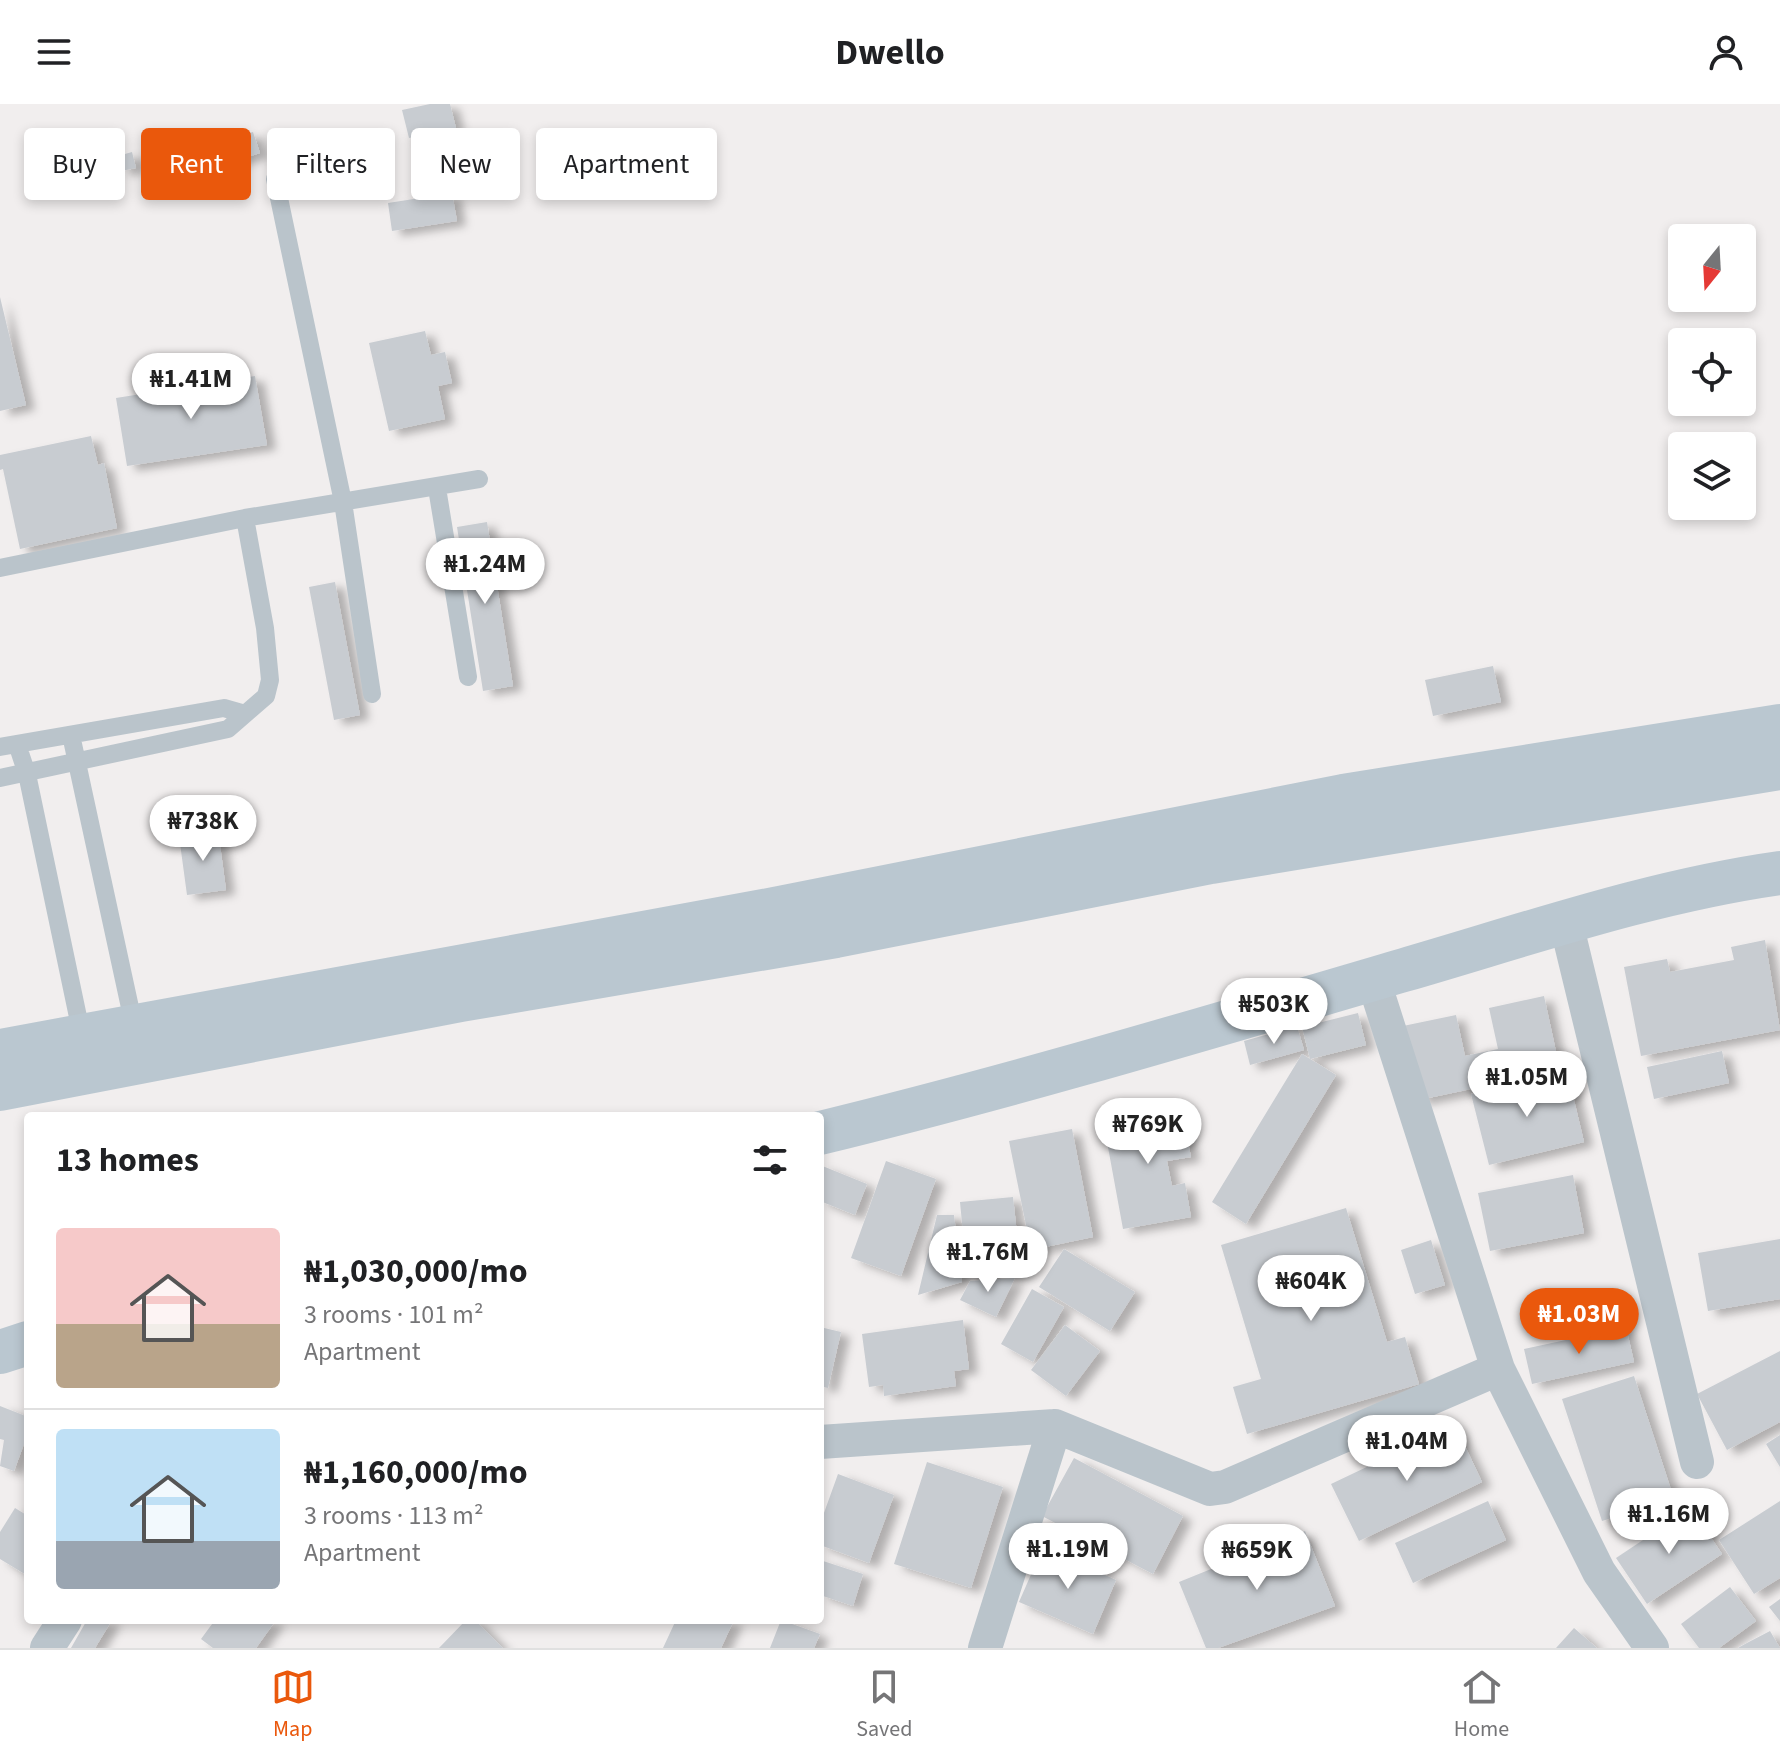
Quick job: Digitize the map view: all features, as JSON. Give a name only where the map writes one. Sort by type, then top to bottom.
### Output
[{"type":"main road","points":[[0,1051],[780,908],[1343,796],[1780,726]]},
{"type":"main road","points":[[0,1089],[461,1000],[836,936],[1211,862],[1780,768]]},
{"type":"main road","points":[[824,1132],[1163,1041],[1721,881],[1780,873]]},
{"type":"main road","points":[[0,1352],[24,1344]]},
{"type":"street","points":[[1566,923],[1697,1462]]},
{"type":"street","points":[[1373,979],[1498,1369],[1599,1572],[1652,1648]]},
{"type":"street","points":[[824,1442],[1055,1426],[1210,1489],[1225,1487],[1498,1369]]},
{"type":"street","points":[[985,1648],[1055,1426]]},
{"type":"street","points":[[47,1648],[62,1624]]},
{"type":"lane","points":[[279,200],[343,502],[372,694]]},
{"type":"lane","points":[[0,568],[245,518],[479,479]]},
{"type":"lane","points":[[437,488],[468,677]]},
{"type":"lane","points":[[0,778],[228,729],[266,696],[270,680],[265,628],[245,518]]},
{"type":"lane","points":[[82,1036],[27,774],[9,746],[224,708],[245,714]]},
{"type":"lane","points":[[71,735],[134,1026]]},
{"type":"building","points":[[430,104],[450,104],[456,128],[411,128],[409,138],[402,110]]},
{"type":"building","points":[[251,133],[260,153],[251,156]]},
{"type":"building","points":[[132,152],[136,168],[125,170],[125,154]]},
{"type":"building","points":[[411,199],[453,200],[457,221],[392,231],[388,203]]},
{"type":"building","points":[[0,297],[26,405],[0,411]]},
{"type":"building","points":[[425,331],[431,355],[445,352],[452,383],[438,386],[445,419],[389,431],[369,343]]},
{"type":"building","points":[[255,376],[267,445],[127,466],[116,398]]},
{"type":"building","points":[[91,436],[98,465],[104,463],[117,528],[20,549],[3,469],[0,470],[0,455]]},
{"type":"building","points":[[487,522],[513,686],[483,691],[457,527]]},
{"type":"building","points":[[335,582],[360,715],[334,720],[309,587]]},
{"type":"building","points":[[1493,666],[1501,702],[1433,716],[1425,680]]},
{"type":"building","points":[[218,830],[226,890],[187,895],[179,836]]},
{"type":"building","points":[[1765,940],[1780,1030],[1641,1056],[1624,967],[1667,959],[1670,972],[1734,960],[1731,947]]},
{"type":"building","points":[[1544,996],[1560,1070],[1419,1100],[1403,1026],[1456,1015],[1465,1056],[1498,1049],[1489,1008]]},
{"type":"building","points":[[1358,1013],[1366,1045],[1310,1059],[1302,1027]]},
{"type":"building","points":[[1297,1026],[1304,1050],[1250,1065],[1244,1041]]},
{"type":"building","points":[[1722,1051],[1729,1083],[1654,1099],[1647,1067]]},
{"type":"building","points":[[1302,1054],[1336,1075],[1246,1224],[1212,1202]]},
{"type":"building","points":[[1547,1076],[1549,1084],[1569,1079],[1584,1142],[1489,1165],[1471,1094]]},
{"type":"building","points":[[1181,1106],[1191,1157],[1167,1161],[1172,1186],[1185,1183],[1191,1217],[1123,1229],[1103,1120]]},
{"type":"building","points":[[1072,1129],[1093,1237],[1031,1250],[1009,1141]]},
{"type":"building","points":[[886,1161],[936,1179],[901,1276],[851,1258]]},
{"type":"building","points":[[824,1167],[867,1184],[855,1215],[824,1203]]},
{"type":"building","points":[[1573,1175],[1584,1233],[1490,1251],[1478,1193]]},
{"type":"building","points":[[1013,1197],[1021,1271],[967,1276],[960,1202]]},
{"type":"building","points":[[1346,1208],[1387,1342],[1405,1337],[1419,1384],[1247,1434],[1233,1387],[1261,1379],[1221,1245]]},
{"type":"building","points":[[937,1215],[954,1215],[962,1282],[918,1295]]},
{"type":"building","points":[[1780,1239],[1780,1299],[1708,1311],[1698,1253]]},
{"type":"building","points":[[1431,1240],[1445,1285],[1415,1294],[1401,1250]]},
{"type":"building","points":[[1064,1249],[1135,1292],[1110,1331],[1039,1287]]},
{"type":"building","points":[[1015,1278],[996,1317],[960,1300],[970,1281]]},
{"type":"building","points":[[1032,1289],[1064,1307],[1033,1362],[1001,1344]]},
{"type":"building","points":[[963,1320],[969,1369],[954,1371],[956,1386],[884,1396],[883,1385],[869,1387],[862,1334]]},
{"type":"building","points":[[1065,1325],[1100,1351],[1066,1396],[1031,1370]]},
{"type":"building","points":[[1626,1327],[1634,1362],[1532,1384],[1524,1349]]},
{"type":"building","points":[[824,1328],[841,1332],[828,1388],[824,1387]]},
{"type":"building","points":[[1780,1351],[1780,1422],[1727,1450],[1697,1394]]},
{"type":"building","points":[[1634,1376],[1674,1499],[1602,1521],[1562,1399]]},
{"type":"building","points":[[0,1406],[24,1415],[24,1444],[14,1471],[0,1466],[4,1440],[0,1439]]},
{"type":"building","points":[[1455,1425],[1482,1482],[1359,1541],[1331,1484]]},
{"type":"building","points":[[1780,1435],[1780,1467],[1766,1444]]},
{"type":"building","points":[[1074,1458],[1183,1516],[1153,1574],[1042,1516]]},
{"type":"building","points":[[927,1462],[1003,1487],[971,1588],[894,1564]]},
{"type":"building","points":[[838,1474],[894,1495],[869,1563],[824,1546],[824,1513]]},
{"type":"building","points":[[1488,1501],[1506,1540],[1413,1583],[1395,1543]]},
{"type":"building","points":[[1780,1501],[1780,1578],[1754,1594],[1719,1540]]},
{"type":"building","points":[[15,1508],[24,1514],[24,1574],[0,1559],[0,1532]]},
{"type":"building","points":[[1691,1508],[1722,1554],[1647,1604],[1616,1558]]},
{"type":"building","points":[[1305,1531],[1335,1606],[1218,1648],[1206,1648],[1179,1582]]},
{"type":"building","points":[[1043,1547],[1116,1580],[1093,1634],[1019,1602]]},
{"type":"building","points":[[824,1561],[863,1574],[853,1606],[824,1596]]},
{"type":"building","points":[[1730,1587],[1756,1621],[1719,1648],[1699,1648],[1681,1624]]},
{"type":"building","points":[[1780,1599],[1780,1621],[1769,1607]]},
{"type":"building","points":[[85,1624],[110,1624],[95,1648],[71,1648]]},
{"type":"building","points":[[212,1624],[273,1624],[256,1648],[213,1648],[201,1639]]},
{"type":"building","points":[[462,1624],[479,1624],[503,1648],[439,1648]]},
{"type":"building","points":[[674,1624],[732,1624],[721,1648],[663,1648]]},
{"type":"building","points":[[779,1624],[792,1624],[820,1634],[814,1648],[770,1648]]},
{"type":"building","points":[[1574,1628],[1597,1648],[1556,1648]]},
{"type":"building","points":[[1770,1631],[1780,1648],[1738,1648],[1745,1644]]}]
